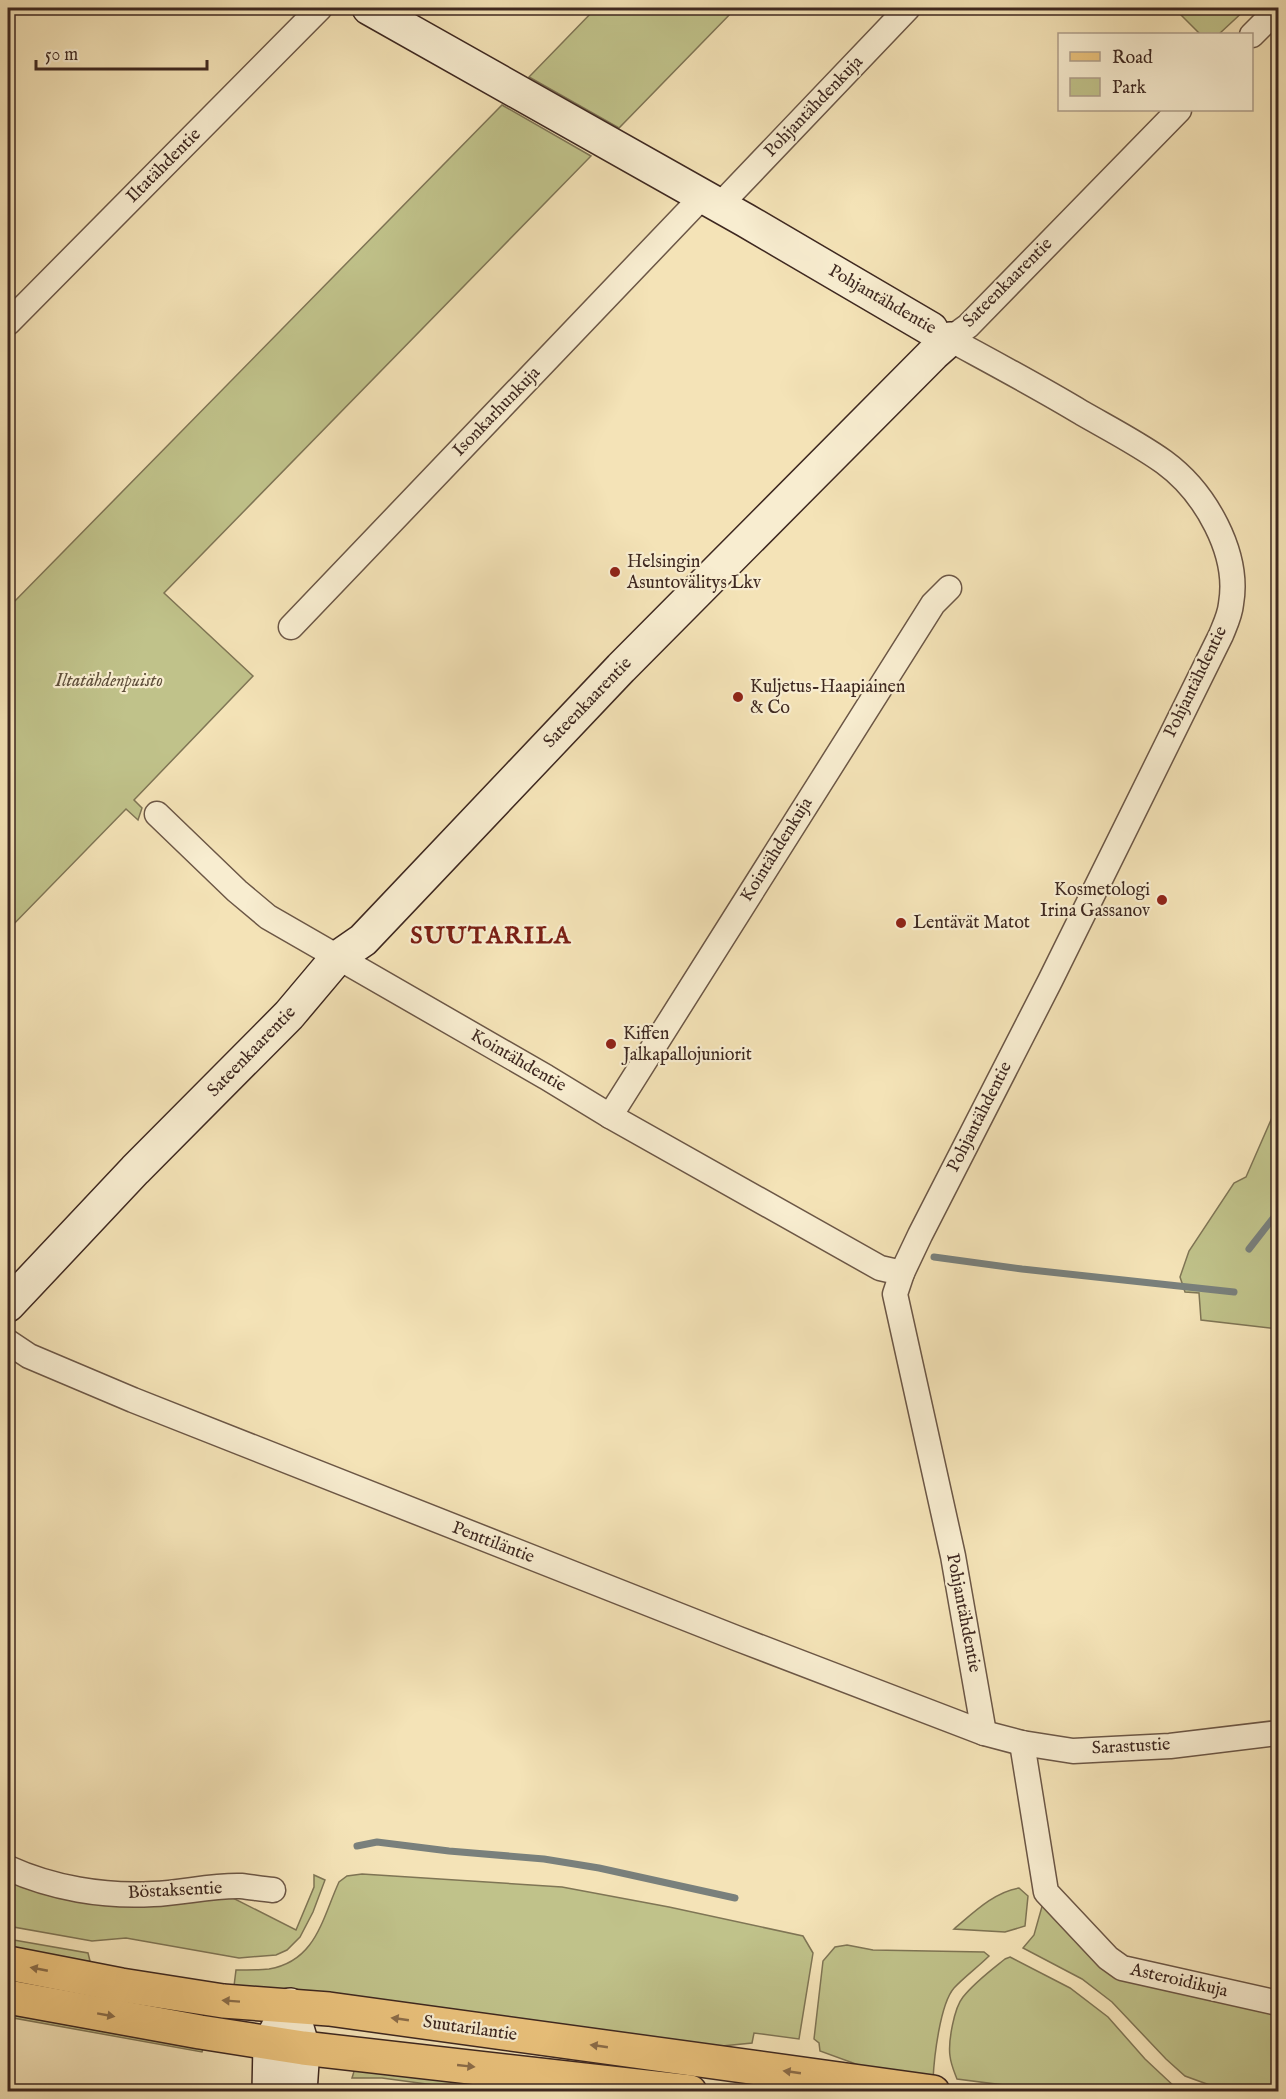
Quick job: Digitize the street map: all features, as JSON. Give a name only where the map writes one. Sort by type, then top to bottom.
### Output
[{"type":"main road","name":"Suutarilantie","points":[[8,1963],[223,2001],[329,2009],[933,2091]]},
{"type":"main road","name":"Suutarilantie","points":[[8,1997],[303,2048],[690,2091]]},
{"type":"street","name":"Iltatähdentie","points":[[8,323],[320,8]]},
{"type":"street","name":"Pohjantähdentie","points":[[369,8],[711,201],[940,334],[1042,389],[1165,463],[1192,487],[1209,512],[1221,537],[1231,566],[1232,586],[1231,605],[1221,635],[902,1273],[895,1294],[950,1544],[984,1733]]},
{"type":"street","name":"Pohjantähdenkuja","points":[[711,201],[908,8]]},
{"type":"street","points":[[1253,33],[1278,9]]},
{"type":"street","name":"Sateenkaarentie","points":[[8,1305],[135,1170],[289,1015],[337,958],[363,940],[621,668],[933,354],[940,334],[968,326],[1178,111]]},
{"type":"street","name":"Isonkarhunkuja","points":[[291,627],[711,201]]},
{"type":"street","name":"Kointähdenkuja","points":[[610,1116],[933,604],[949,588]]},
{"type":"street","name":"Kointähdentie","points":[[157,814],[237,891],[268,917],[610,1116],[880,1268],[902,1273]]},
{"type":"street","name":"Penttiläntie","points":[[8,1342],[30,1356],[133,1400],[736,1638],[984,1733]]},
{"type":"street","name":"Sarastustie","points":[[984,1733],[1022,1743],[1073,1750],[1170,1746],[1278,1733]]},
{"type":"street","name":"Asteroidikuja","points":[[1022,1743],[1046,1892],[1108,1958],[1122,1968],[1278,2003]]},
{"type":"street","name":"Böstaksentie","points":[[8,1868],[56,1886],[118,1894],[151,1895],[240,1886],[273,1890]]},
{"type":"street","points":[[269,2091],[270,2043],[290,2006]]},
{"type":"street","points":[[290,2006],[303,2048],[300,2091]]},
{"type":"green space","points":[[596,8],[736,8],[619,128],[529,77]]},
{"type":"green space","points":[[1174,8],[1247,8],[1220,33],[1199,33]]},
{"type":"green space","name":"Iltatähdenpuisto","points":[[502,105],[591,156],[164,593],[253,676],[134,800],[142,808],[138,820],[126,809],[8,930],[8,608]]},
{"type":"green space","points":[[1278,1104],[1278,1329],[1201,1320],[1199,1293],[1185,1292],[1180,1277],[1189,1251],[1234,1183],[1246,1177]]},
{"type":"green space","points":[[362,1874],[562,1887],[803,1936],[813,1953],[799,2039],[754,2033],[752,2043],[702,2048],[234,1986],[236,1970],[269,1969],[297,1957],[307,1948],[322,1924],[339,1882],[347,1876]]},
{"type":"green space","points":[[314,1875],[325,1880],[313,1912],[300,1937],[287,1950],[276,1955],[239,1958],[126,1938],[92,1941],[8,1926],[10,1881],[225,1894],[296,1930],[314,1887]]},
{"type":"green space","points":[[1019,1888],[1028,1896],[1025,1926],[1005,1932],[954,1929],[992,1899]]},
{"type":"green space","points":[[1043,1903],[1108,1967],[1278,2011],[1278,2091],[1226,2091],[1185,2076],[1112,2002],[1082,1979],[1023,1948],[1034,1935]]},
{"type":"green space","points":[[8,1939],[88,1953],[90,1961],[79,1962],[8,1950]]},
{"type":"green space","points":[[847,1945],[873,1950],[984,1952],[989,1956],[954,1988],[949,1996],[939,2032],[933,2080],[886,2075],[820,2051],[819,2043],[814,2039],[823,1961],[835,1947]]},
{"type":"green space","points":[[1010,1957],[1070,1988],[1108,2017],[1145,2059],[1176,2088],[1176,2091],[1050,2091],[957,2079],[951,2062],[950,2042],[952,2025],[960,2002],[978,1982]]},
{"type":"green space","points":[[8,2007],[204,2046],[202,2052],[8,2017]]},
{"type":"green space","points":[[355,2068],[587,2091],[486,2092],[382,2078],[352,2078]]},
{"type":"waterway","points":[[1249,1249],[1278,1212]]},
{"type":"waterway","points":[[934,1257],[1234,1292]]},
{"type":"waterway","points":[[357,1846],[377,1842],[544,1859],[599,1868],[735,1898]]},
{"type":"place","name":"Helsingin Asuntovälitys Lkv","points":[[615,572]]},
{"type":"place","name":"Kuljetus-Haapiainen & Co","points":[[738,697]]},
{"type":"place","name":"Kosmetologi Irina Gassanov","points":[[1162,900]]},
{"type":"place","name":"Lentävät Matot","points":[[901,923]]},
{"type":"place","name":"Kiffen Jalkapallojuniorit","points":[[611,1044]]},
{"type":"district","name":"SUUTARILA","points":[[491,936]]}]
